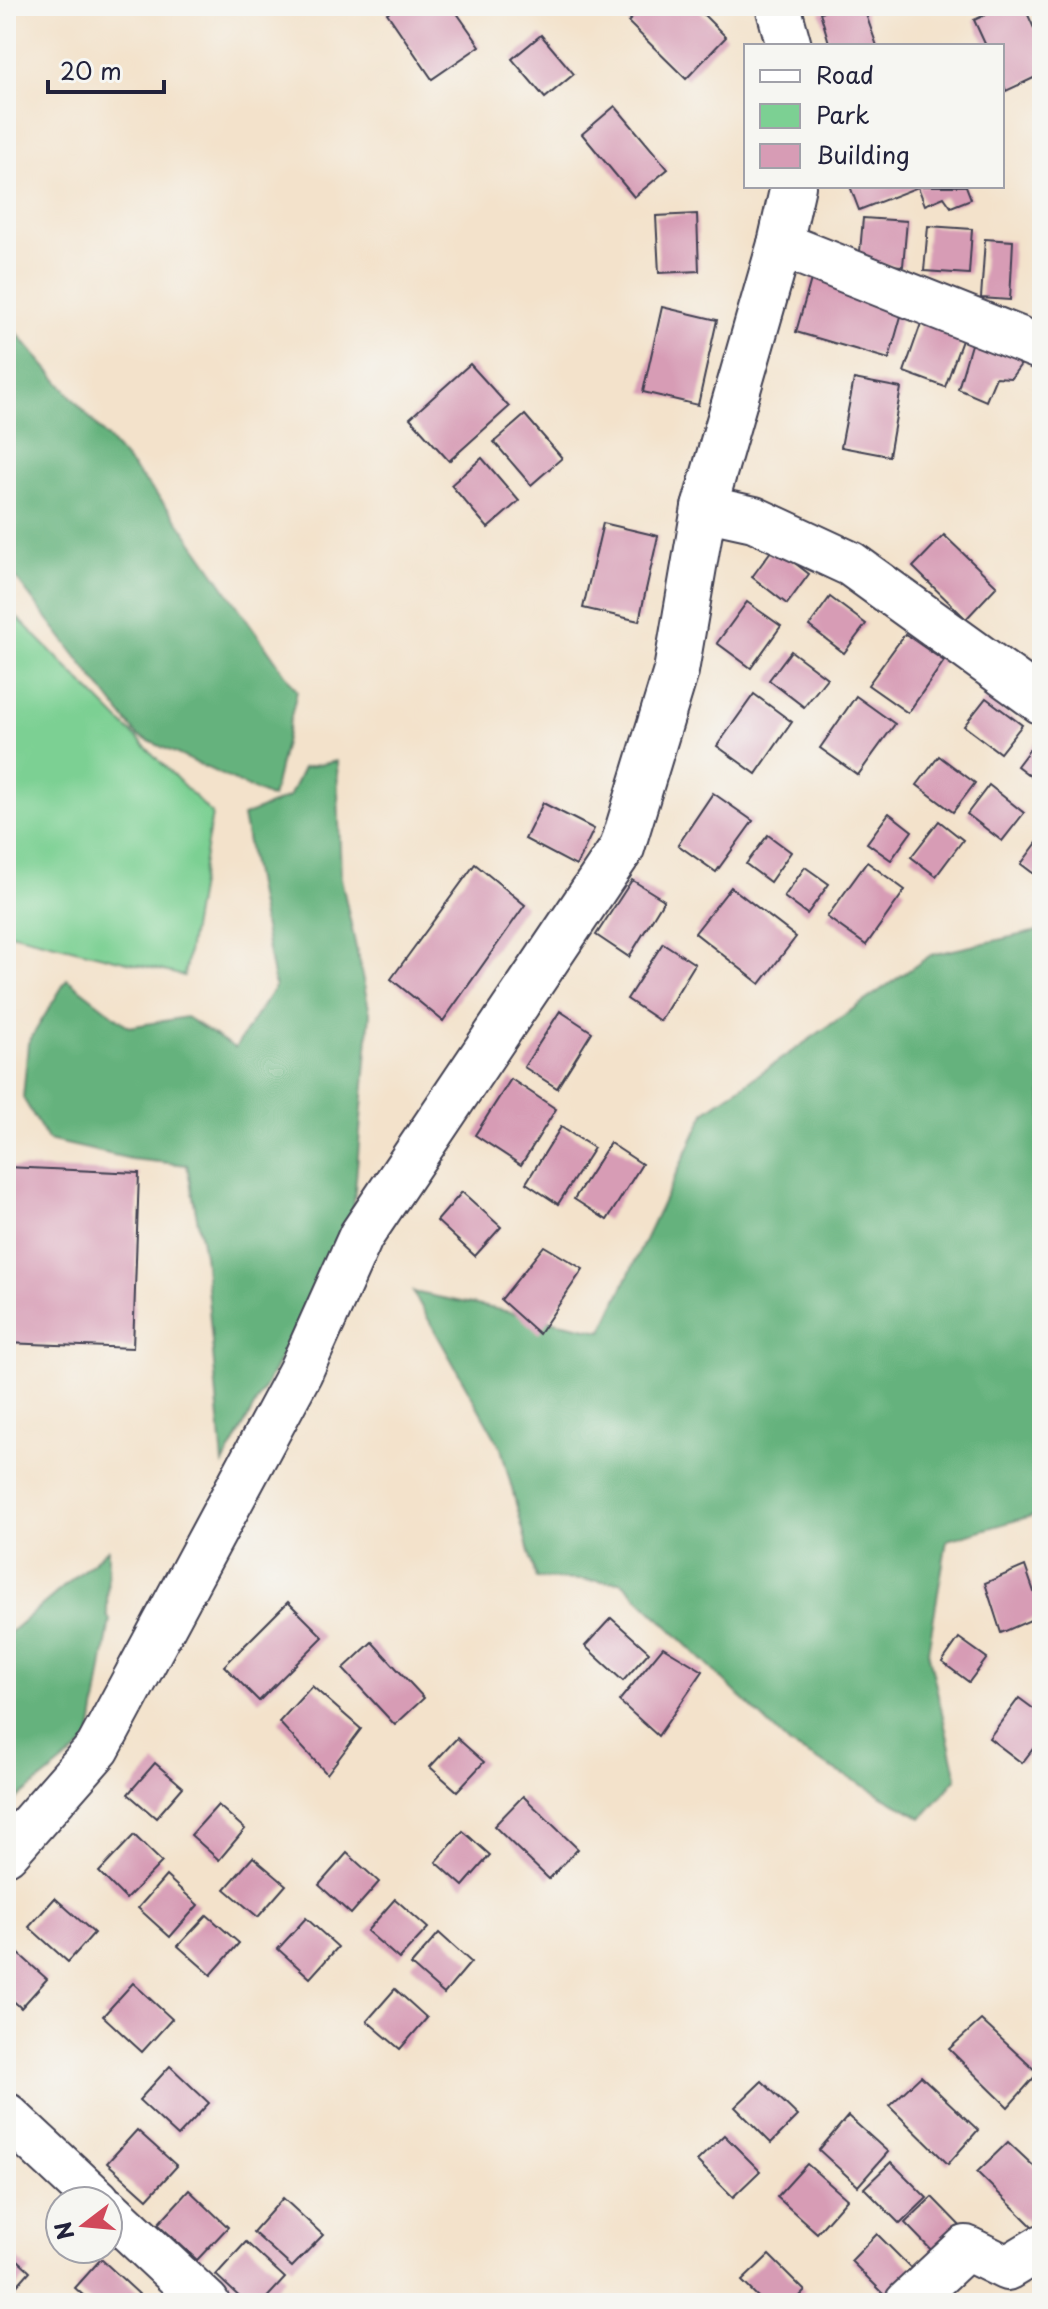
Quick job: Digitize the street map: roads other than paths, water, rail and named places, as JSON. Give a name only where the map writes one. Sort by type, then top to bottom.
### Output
[{"type":"street","points":[[778,6],[788,44]]},
{"type":"street","points":[[6,1853],[98,1748],[300,1372],[361,1236],[622,848],[676,671],[704,508],[780,244],[793,188]]},
{"type":"street","points":[[780,244],[1042,348]]},
{"type":"street","points":[[704,508],[754,519],[851,564],[1042,702]]},
{"type":"street","points":[[6,2115],[81,2185]]},
{"type":"street","points":[[124,2225],[207,2303]]},
{"type":"street","points":[[907,2303],[966,2248],[1007,2268],[1042,2247]]}]
